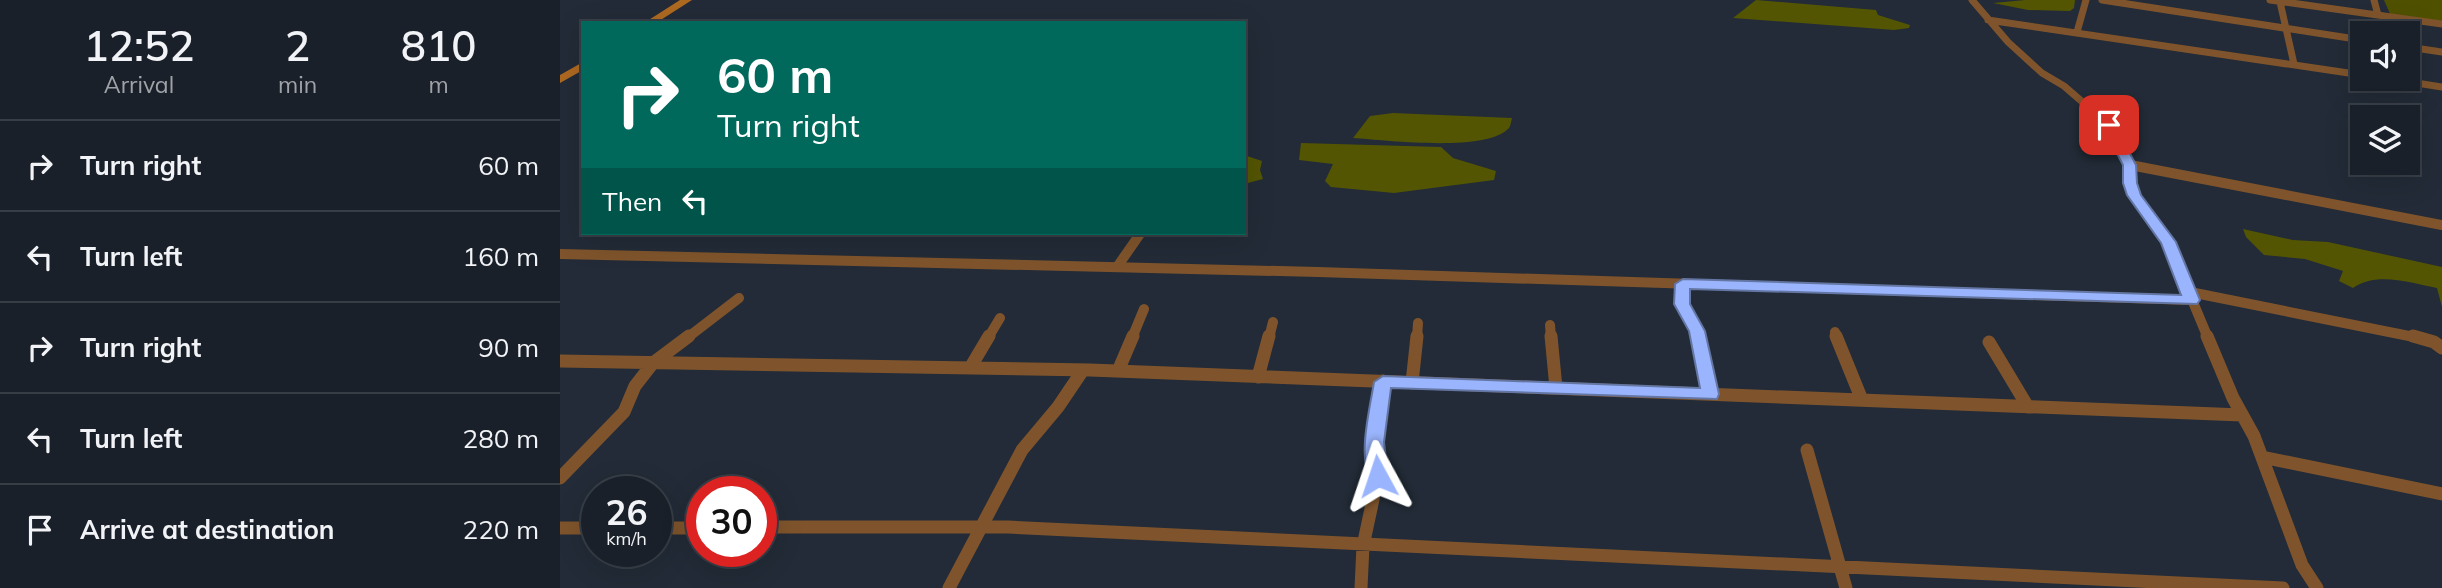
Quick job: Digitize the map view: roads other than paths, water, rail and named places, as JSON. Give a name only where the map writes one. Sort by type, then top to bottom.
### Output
[{"type":"street","points":[[652,21],[687,0]]},
{"type":"street","points":[[1972,0],[1988,20],[2042,73],[2064,86],[2109,125],[2130,165],[2130,183],[2134,195],[2168,242],[2262,457],[2302,565],[2317,588]]},
{"type":"street","points":[[2077,32],[2086,0]]},
{"type":"street","points":[[2102,0],[2350,38]]},
{"type":"street","points":[[2270,0],[2442,24]]},
{"type":"street","points":[[2374,0],[2378,15]]},
{"type":"street","points":[[2280,2],[2294,64]]},
{"type":"street","points":[[1988,20],[2350,73]]},
{"type":"street","points":[[2420,49],[2442,52]]},
{"type":"street","points":[[560,80],[581,66]]},
{"type":"street","points":[[2420,83],[2442,86]]},
{"type":"street","points":[[2130,165],[2442,225]]},
{"type":"street","points":[[1117,267],[1139,235]]},
{"type":"street","points":[[560,254],[2191,296],[2410,335],[2434,342],[2442,348]]},
{"type":"street","points":[[1683,284],[1682,304],[1697,331],[1710,394]]},
{"type":"street","points":[[560,478],[624,412],[635,386],[653,363],[739,299]]},
{"type":"street","points":[[1118,371],[1144,309]]},
{"type":"street","points":[[970,368],[1000,318]]},
{"type":"street","points":[[1258,377],[1273,322]]},
{"type":"street","points":[[1412,383],[1418,323]]},
{"type":"street","points":[[1550,325],[1556,388]]},
{"type":"street","points":[[1835,332],[1862,400]]},
{"type":"street","points":[[1989,342],[2028,407]]},
{"type":"street","points":[[560,362],[1118,371],[2242,415]]},
{"type":"street","points":[[949,588],[1022,450],[1058,407],[1083,370]]},
{"type":"street","points":[[1361,588],[1363,546],[1378,476],[1375,442],[1383,382]]},
{"type":"street","points":[[1807,450],[1846,588]]},
{"type":"street","points":[[2262,457],[2442,494]]},
{"type":"street","points":[[777,527],[980,527],[2283,588]]},
{"type":"street","points":[[560,528],[581,528]]}]
